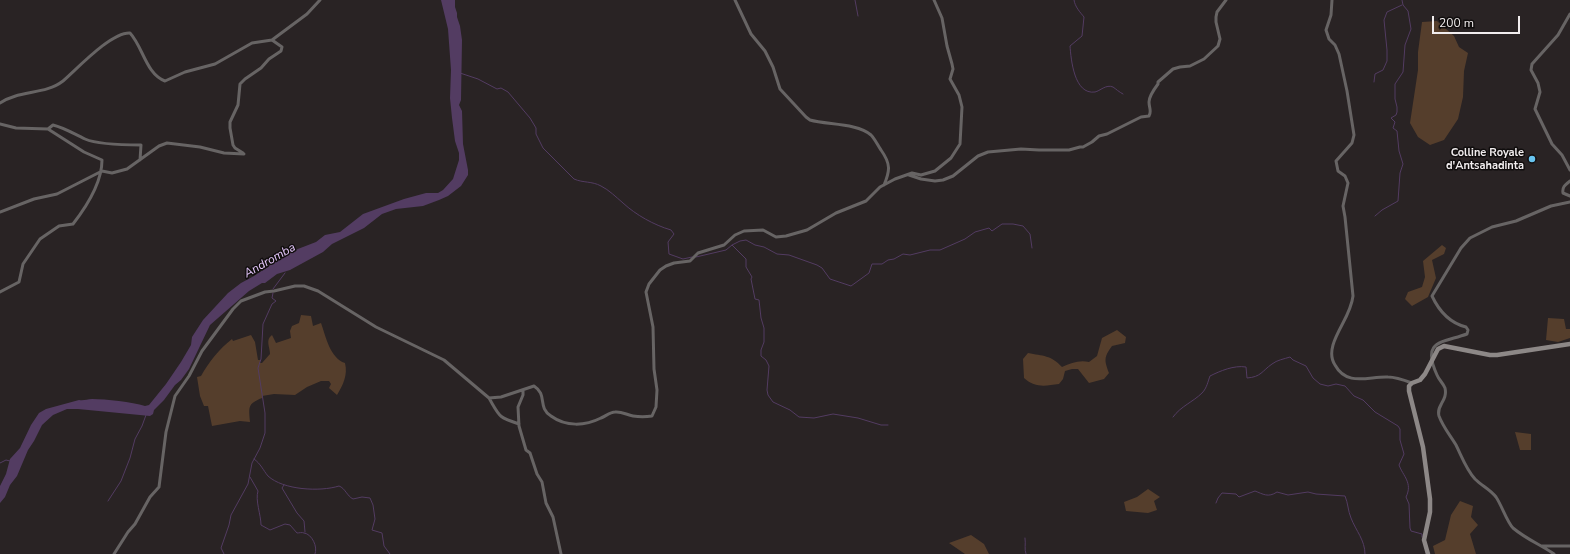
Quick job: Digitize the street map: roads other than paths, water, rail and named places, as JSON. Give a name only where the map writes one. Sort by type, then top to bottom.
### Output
[{"type":"street","points":[[0,103],[6,99],[45,90],[56,85],[97,51],[125,33],[131,34],[149,66],[159,78],[165,81],[185,72],[215,64],[252,43],[272,40],[307,14],[320,0]]},
{"type":"street","points":[[735,0],[751,34],[765,50],[773,67],[780,90],[810,120],[862,130],[871,135],[888,163],[890,172],[884,185]]},
{"type":"street","points":[[489,398],[501,397],[523,391],[534,386],[542,393],[542,406],[544,410],[552,417],[568,423],[584,424],[616,412],[635,416],[652,416],[656,407],[657,390],[654,368],[652,327],[646,292],[652,280],[660,270],[674,263],[690,261],[698,253],[724,245],[735,235],[744,231],[763,230],[776,237],[786,236],[807,230],[836,213],[866,201],[880,187],[895,179],[912,173],[916,175],[930,173],[935,171],[951,158],[960,144],[962,107],[959,94],[950,79],[953,69],[942,18],[934,0]]},
{"type":"street","points":[[909,175],[934,181],[943,180],[953,176],[968,166],[978,156],[988,152],[1021,148],[1039,150],[1069,150],[1083,147],[1099,136],[1107,134],[1141,117],[1148,116],[1150,113],[1149,100],[1161,78],[1173,69],[1190,66],[1204,59],[1218,46],[1220,38],[1216,17],[1220,7],[1226,0]]},
{"type":"street","points":[[1332,0],[1331,15],[1326,30],[1329,39],[1336,45],[1339,54],[1354,135],[1352,143],[1336,161],[1338,171],[1345,176],[1348,183],[1343,206],[1353,296],[1351,307],[1332,346],[1332,359],[1339,372],[1349,378],[1369,379],[1387,377],[1412,383],[1420,380],[1425,374],[1438,349],[1444,346],[1497,355],[1570,344]]},
{"type":"street","points":[[1570,14],[1558,35],[1534,60],[1531,70],[1538,82],[1540,92],[1535,109],[1552,144],[1563,157],[1570,170]]},
{"type":"street","points":[[0,212],[34,199],[57,194],[102,171],[112,173],[127,169],[159,146],[167,143],[200,147],[224,153],[244,154],[233,145],[230,122],[238,105],[238,93],[242,81],[261,68],[269,59],[281,52],[282,47],[272,40]]},
{"type":"street","points":[[0,124],[16,128],[48,129],[84,152],[102,160],[102,171],[87,207],[73,224],[59,226],[40,238],[24,264],[19,282],[0,292]]},
{"type":"street","points":[[48,129],[53,125],[66,129],[86,139],[103,143],[141,145],[140,160]]},
{"type":"street","points":[[1570,182],[1564,186],[1562,190],[1563,193],[1570,196]]},
{"type":"street","points":[[1554,554],[1542,546],[1525,538],[1509,524],[1504,509],[1496,497],[1476,479],[1464,464],[1456,446],[1446,431],[1438,409],[1446,397],[1445,390],[1444,385],[1437,376],[1433,366],[1431,352],[1436,344],[1444,340],[1467,334],[1468,330],[1466,327],[1456,325],[1450,320],[1436,304],[1432,296],[1465,243],[1476,234],[1492,227],[1516,221],[1551,206],[1570,202]]},
{"type":"street","points":[[114,554],[135,524],[143,508],[159,487],[166,432],[175,396],[189,376],[202,351],[233,309],[247,298],[265,292],[295,286],[304,286],[318,291],[376,327],[444,360],[489,398],[498,415],[504,420],[519,424]]},
{"type":"street","points":[[1412,383],[1409,386],[1410,400],[1423,447],[1430,499],[1430,512],[1424,540],[1428,554]]},
{"type":"street","points":[[523,391],[518,407],[519,424],[526,450],[530,453],[537,474],[542,482],[546,504],[553,517],[561,554]]},
{"type":"street","points":[[1542,546],[1570,546]]},
{"type":"waterway","points":[[855,0],[858,16]]},
{"type":"waterway","points":[[1074,0],[1084,17],[1082,36],[1070,46],[1071,59],[1078,82],[1082,88],[1088,91],[1095,92],[1110,86],[1123,94]]},
{"type":"waterway","points":[[1375,216],[1382,210],[1398,201],[1400,173],[1403,164],[1399,151],[1397,131],[1393,128],[1395,122],[1391,118],[1396,115],[1397,112],[1395,84],[1403,72],[1405,45],[1411,29],[1408,11],[1403,5],[1402,0]]},
{"type":"waterway","points":[[1374,82],[1375,74],[1383,70],[1387,61],[1384,20],[1387,12],[1402,5]]},
{"type":"waterway","points":[[460,73],[478,79],[497,89],[501,88],[508,92],[530,118],[536,128],[536,134],[543,148],[574,179],[601,186],[639,215],[671,230],[674,234],[668,242],[669,254],[683,259],[692,257]]},
{"type":"waterway","points":[[732,245],[746,240],[777,254],[789,255],[817,265],[822,268],[830,279],[851,286],[869,273],[872,264],[882,264],[903,254],[910,255],[930,250],[940,250],[965,239],[975,232],[989,228],[992,231],[1002,224],[1023,226],[1030,234],[1032,248]]},
{"type":"waterway","points":[[696,257],[726,250],[732,245],[746,259],[746,267],[752,277],[751,279],[755,299],[759,300],[764,328],[764,342],[761,350],[761,356],[766,360],[769,366],[767,390],[768,395],[773,402],[790,410],[799,417],[814,418],[833,414],[858,418],[881,425],[888,425]]},
{"type":"waterway","points":[[273,289],[285,273]]},
{"type":"waterway","points":[[224,554],[221,548],[231,515],[248,484],[252,463],[260,448],[265,433],[265,413],[258,368],[261,359],[263,324],[272,304],[276,301],[272,298],[273,293]]},
{"type":"waterway","points":[[1173,417],[1204,391],[1210,376],[1227,369],[1246,367],[1247,378],[1252,377],[1258,375],[1276,362],[1290,357],[1306,366],[1313,378],[1320,384],[1328,386],[1336,384],[1345,386],[1354,396],[1363,400],[1375,412],[1398,426],[1400,429],[1400,440],[1404,454],[1399,465],[1408,484],[1408,492],[1406,497],[1409,504],[1410,528],[1411,531],[1422,534],[1422,537]]},
{"type":"waterway","points":[[108,501],[121,481],[130,458],[135,439],[146,415]]},
{"type":"waterway","points":[[254,459],[268,476],[283,484],[292,487],[312,489],[339,486],[343,488],[353,499],[362,497],[370,498],[373,505],[375,519],[372,530],[382,533],[384,546],[390,554]]},
{"type":"waterway","points":[[0,463],[6,460],[10,461]]},
{"type":"waterway","points":[[250,477],[258,491],[257,499],[261,525],[270,530],[285,524],[290,525],[297,533],[307,534],[314,541],[316,548],[315,554]]},
{"type":"waterway","points":[[284,485],[282,488],[297,513],[304,521],[305,532]]},
{"type":"waterway","points":[[1216,503],[1222,493],[1236,494],[1239,497],[1255,491],[1268,495],[1277,492],[1288,495],[1308,492],[1345,496],[1351,518],[1364,544],[1365,554]]},
{"type":"waterway","points":[[1025,538],[1026,554]]},
{"type":"place","name":"Colline Royale d'Antsahadinta","points":[[1532,159]]},
{"type":"water label","name":"Andromba","points":[[270,261]]}]
